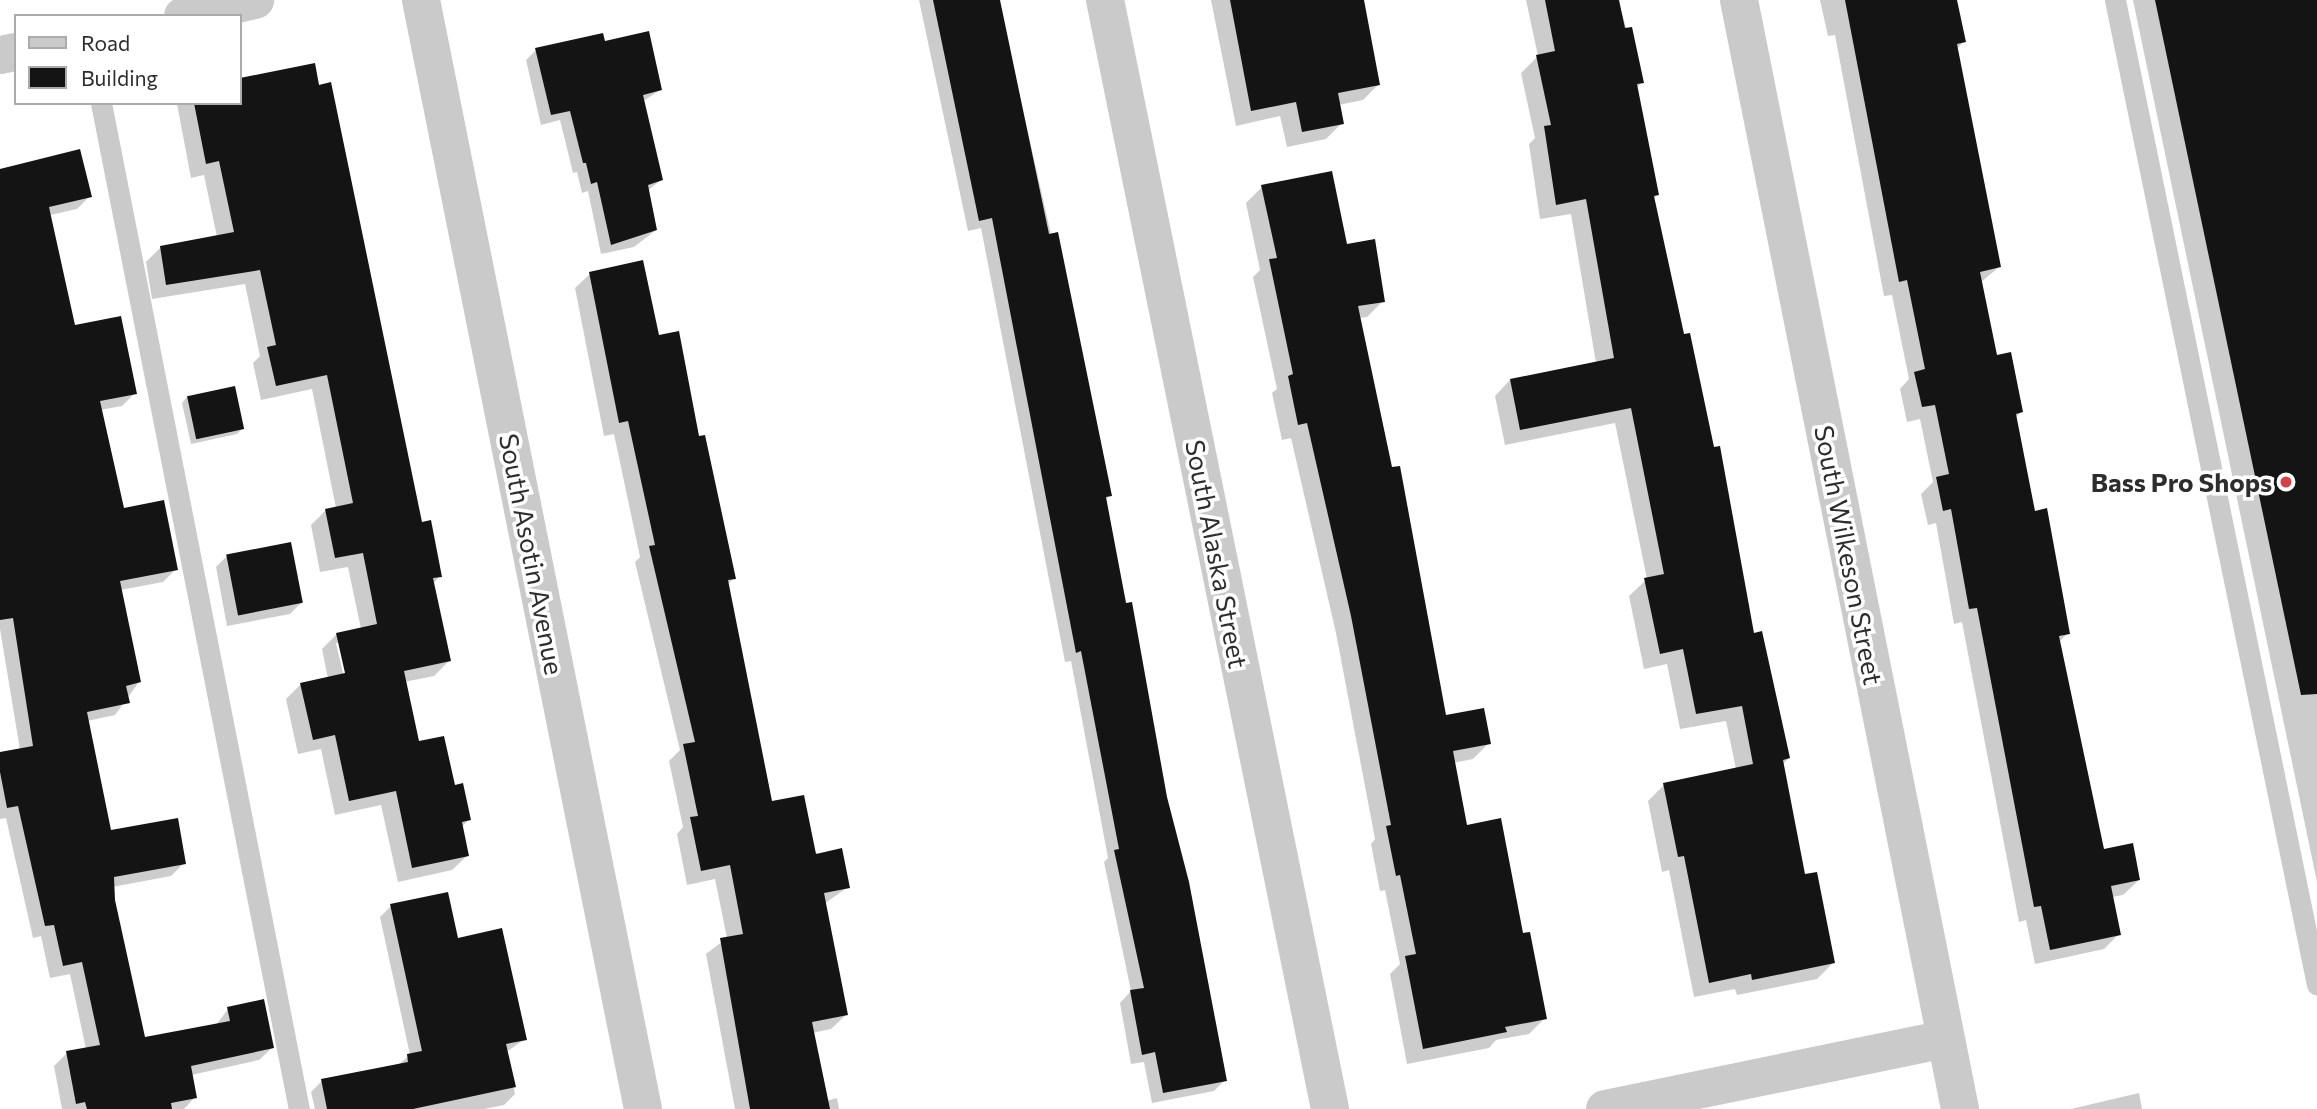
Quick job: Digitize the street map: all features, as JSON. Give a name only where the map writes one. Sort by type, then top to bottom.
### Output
[{"type":"street","points":[[192,14],[255,0]]},
{"type":"street","name":"South Asotin Avenue","points":[[421,0],[643,1109]]},
{"type":"street","name":"South Alaska Street","points":[[1105,0],[1330,1109]]},
{"type":"street","name":"South Wilkeson Street","points":[[1739,0],[1960,1109]]},
{"type":"street","points":[[1605,1109],[1945,1039]]},
{"type":"lane","points":[[2115,0],[2317,985]]},
{"type":"lane","points":[[101,105],[299,1109]]},
{"type":"building","points":[[933,0],[1000,0],[1049,234],[1058,232],[1112,496],[1106,497],[1126,603],[1132,602],[1167,797],[1189,882],[1227,1081],[1163,1093],[1155,1052],[1142,1055],[1130,990],[1144,988],[1114,850],[1119,849],[1081,651],[1076,653],[992,218],[979,221]]},
{"type":"building","points":[[1230,0],[1364,0],[1380,85],[1338,93],[1344,124],[1302,132],[1296,102],[1251,111]]},
{"type":"building","points":[[1545,0],[1619,0],[1625,28],[1632,27],[1644,83],[1637,84],[1659,195],[1654,196],[1684,334],[1690,333],[1714,447],[1720,446],[1754,633],[1762,631],[1790,758],[1783,760],[1805,874],[1817,872],[1835,963],[1752,980],[1751,974],[1709,983],[1684,856],[1678,857],[1663,783],[1753,764],[1742,706],[1696,714],[1683,649],[1660,654],[1644,578],[1664,574],[1631,408],[1520,430],[1510,379],[1614,358],[1586,199],[1556,205],[1544,126],[1551,125],[1536,55],[1555,51]]},
{"type":"building","points":[[1845,0],[1957,0],[1966,42],[1957,44],[2001,267],[1980,272],[1997,355],[2011,352],[2023,412],[2016,414],[2035,511],[2047,508],[2070,634],[2059,636],[2104,849],[2133,843],[2140,880],[2111,886],[2121,935],[2050,950],[2041,906],[2034,907],[1977,608],[1969,609],[1951,509],[1943,511],[1936,477],[1949,474],[1935,405],[1922,407],[1914,372],[1925,369],[1907,280],[1899,282]]},
{"type":"building","name":"Bass Pro Shops","points":[[2155,0],[2317,0],[2317,694],[2301,695]]},
{"type":"building","points":[[649,31],[662,90],[643,95],[663,180],[648,185],[657,230],[611,245],[597,182],[591,184],[586,163],[583,163],[570,111],[551,115],[535,48],[603,33],[605,41]]},
{"type":"building","points":[[315,63],[319,85],[331,82],[422,522],[431,520],[442,577],[433,578],[451,661],[404,671],[419,741],[444,736],[455,785],[463,783],[471,820],[462,822],[469,856],[412,868],[396,791],[349,801],[335,735],[313,740],[300,683],[345,673],[336,633],[377,624],[363,553],[335,558],[325,509],[353,503],[327,375],[276,386],[267,347],[276,345],[260,270],[166,285],[160,246],[234,232],[219,161],[206,164],[194,105],[242,105],[242,78]]},
{"type":"building","points":[[80,149],[92,197],[49,207],[75,325],[121,316],[137,394],[100,401],[124,508],[164,500],[178,570],[120,581],[141,682],[126,686],[130,703],[87,712],[111,830],[178,818],[186,864],[114,877],[115,900],[145,1037],[230,1021],[227,1007],[264,999],[274,1048],[191,1066],[197,1098],[171,1103],[172,1109],[87,1109],[85,1102],[76,1104],[66,1051],[100,1045],[82,962],[63,966],[54,925],[45,926],[18,806],[7,808],[0,772],[0,752],[33,746],[13,618],[0,620],[0,169]]},
{"type":"building","points":[[1332,171],[1347,244],[1375,239],[1385,302],[1358,306],[1392,467],[1400,466],[1446,715],[1484,708],[1491,744],[1453,751],[1467,825],[1501,818],[1523,933],[1530,932],[1547,1019],[1505,1027],[1507,1032],[1423,1049],[1405,956],[1416,954],[1400,875],[1396,876],[1386,826],[1391,825],[1351,616],[1307,423],[1298,425],[1288,376],[1293,374],[1269,259],[1277,258],[1261,185]]},
{"type":"building","points":[[643,260],[659,335],[679,331],[699,436],[705,435],[736,579],[728,580],[772,801],[804,795],[816,854],[842,848],[850,888],[824,893],[848,1015],[812,1022],[830,1109],[750,1109],[720,938],[743,934],[730,865],[701,871],[690,817],[698,816],[683,744],[695,742],[649,546],[655,545],[628,421],[619,423],[589,272]]},
{"type":"building","points":[[235,386],[244,429],[196,439],[187,396]]},
{"type":"building","points":[[291,542],[303,603],[238,615],[226,555]]},
{"type":"building","points":[[448,892],[458,938],[502,928],[527,1040],[506,1044],[516,1087],[413,1109],[327,1109],[321,1079],[408,1062],[407,1054],[422,1051],[390,904]]},
{"type":"place","name":"Bass Pro Shops","points":[[2286,482]]}]
